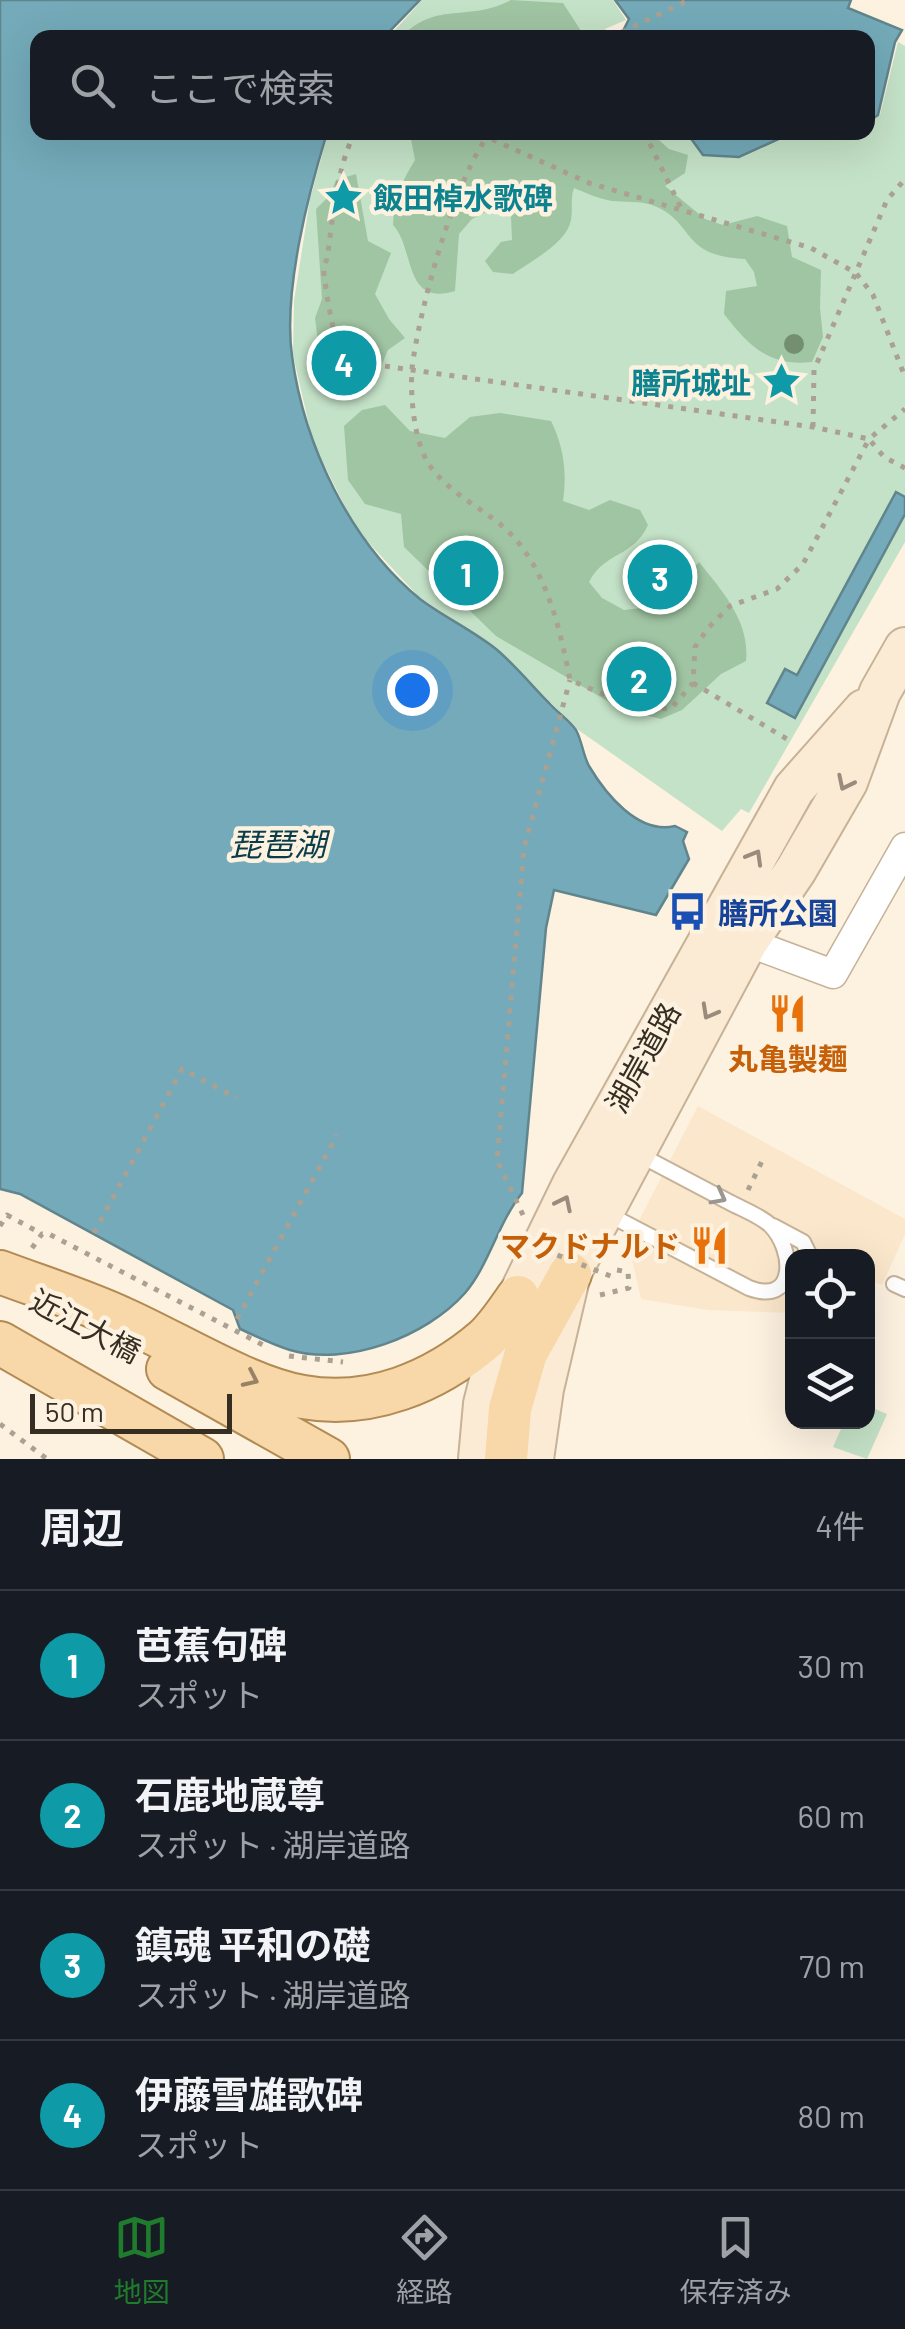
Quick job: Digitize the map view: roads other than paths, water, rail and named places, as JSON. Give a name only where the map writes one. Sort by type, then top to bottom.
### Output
[{"type":"main road","name":"湖岸道路","points":[[479,1459],[484,1404],[497,1354],[518,1297],[573,1184],[794,789],[880,692],[904,653]]},
{"type":"main road","name":"湖岸道路","points":[[534,1459],[543,1389],[584,1285],[602,1211],[747,942],[796,870],[847,782],[880,692]]},
{"type":"main road","points":[[10,1268],[268,1387],[303,1398],[348,1399],[418,1384],[488,1336],[518,1297]]},
{"type":"main road","name":"近江大橋","points":[[10,1268],[328,1459]]},
{"type":"main road","points":[[506,1459],[510,1409],[526,1354],[584,1285]]},
{"type":"main road","points":[[0,1343],[202,1459]]},
{"type":"main road","points":[[0,1356],[38,1384],[162,1459]]},
{"type":"street","points":[[747,942],[833,974],[905,847]]},
{"type":"lane","points":[[633,1152],[803,1242],[806,1249]]},
{"type":"lane","points":[[602,1211],[749,1288],[785,1290]]},
{"type":"lane","points":[[768,1223],[786,1246],[789,1263],[780,1287],[770,1292]]},
{"type":"water","name":"琵琶湖","points":[[0,0],[420,0],[391,30],[30,30],[30,140],[325,140],[299,243],[290,331],[307,424],[334,490],[372,550],[395,576],[420,599],[496,649],[573,726],[589,766],[624,810],[648,824],[675,826],[687,832],[683,841],[689,859],[656,915],[554,890],[546,928],[522,1193],[465,1293],[449,1309],[407,1335],[360,1351],[335,1354],[312,1354],[277,1346],[240,1329],[233,1310],[20,1194],[0,1189]]},
{"type":"water","points":[[615,0],[851,0],[848,8],[902,30],[895,42],[875,117],[875,30],[624,30],[629,19]]},
{"type":"water","points":[[692,140],[777,140],[739,157],[703,155]]},
{"type":"water","points":[[896,492],[905,497],[905,514],[795,718],[767,703],[785,669],[797,675]]},
{"type":"place","name":"飯田棹水歌碑","points":[[343,197]]},
{"type":"place","name":"伊藤雪雄歌碑","points":[[344,363]]},
{"type":"place","name":"膳所城址","points":[[781,382]]},
{"type":"place","name":"芭蕉句碑","points":[[466,573]]},
{"type":"place","name":"鎮魂 平和の礎","points":[[660,577]]},
{"type":"place","name":"石鹿地蔵尊","points":[[639,679]]},
{"type":"place","name":"膳所公園","points":[[688,912]]},
{"type":"place","name":"丸亀製麺","points":[[788,1014]]},
{"type":"place","name":"マクドナルド","points":[[710,1245]]}]
